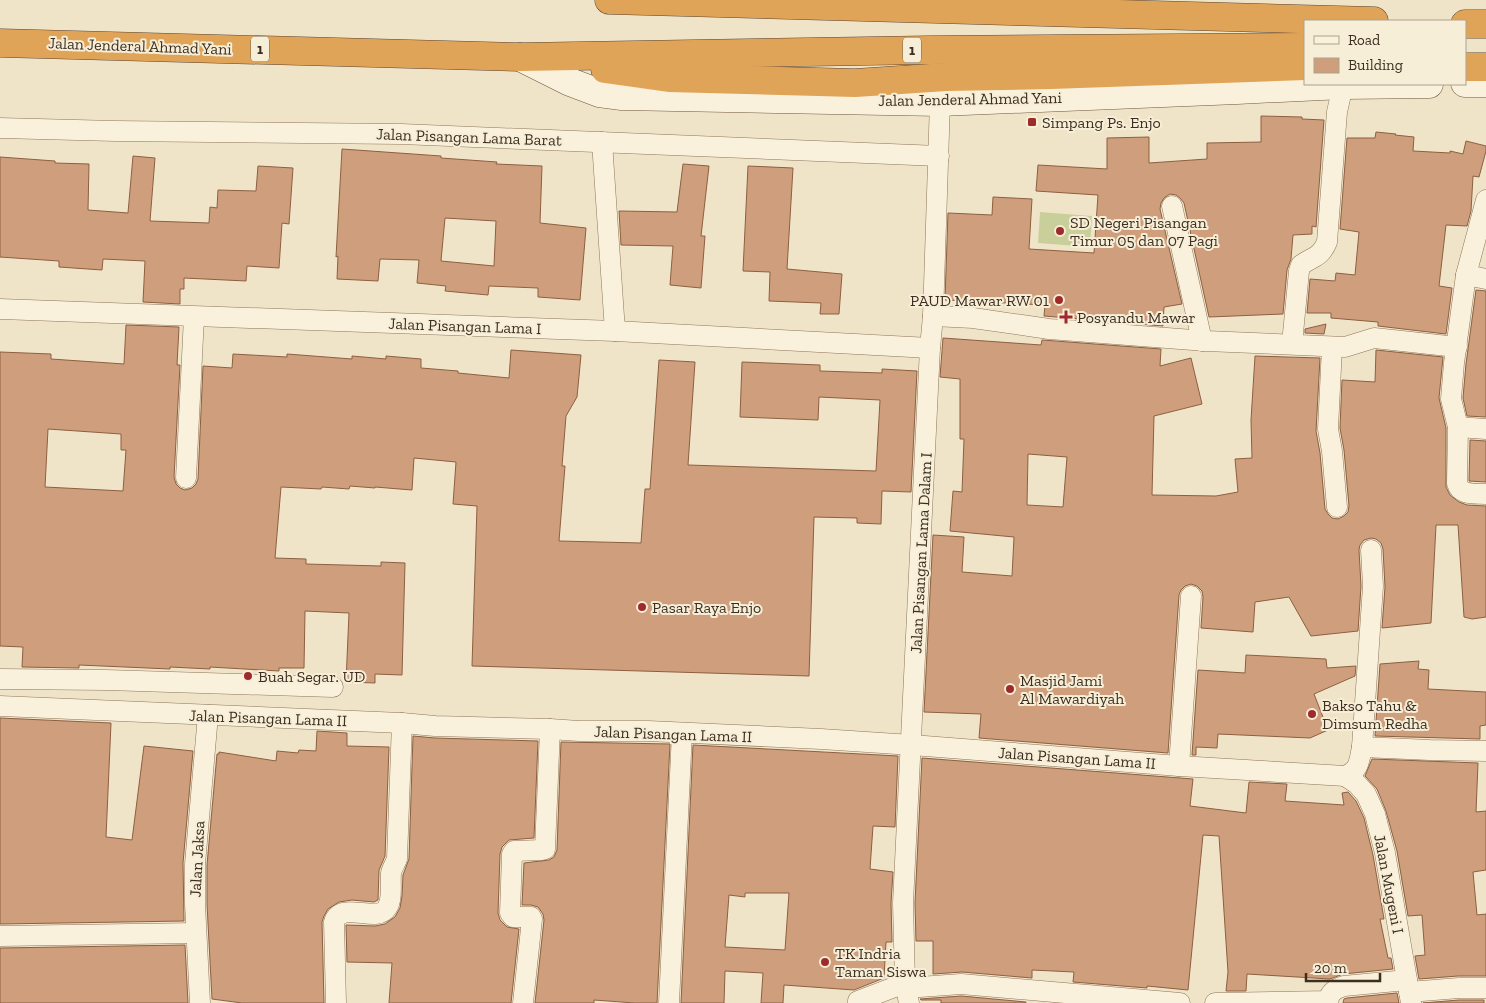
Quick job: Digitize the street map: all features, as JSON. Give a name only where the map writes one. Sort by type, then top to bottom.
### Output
[{"type":"highway","points":[[609,0],[1338,20]]},
{"type":"highway","points":[[1466,24],[1486,24]]},
{"type":"highway","name":"Jalan Jenderal Ahmad Yani","points":[[0,43],[520,57],[909,50],[1304,47]]},
{"type":"highway","points":[[1466,48],[1486,48]]},
{"type":"highway","points":[[520,57],[669,78],[855,83],[946,77],[1304,66]]},
{"type":"highway","points":[[1466,66],[1486,67]]},
{"type":"main road","name":"Jalan Jenderal Ahmad Yani","points":[[520,57],[570,82],[599,93],[622,96],[940,102],[1343,85]]},
{"type":"main road","points":[[1466,83],[1486,83]]},
{"type":"street","points":[[1292,344],[1299,270],[1301,265],[1314,259],[1323,251],[1327,242],[1337,112],[1343,85]]},
{"type":"street","name":"Jalan Pisangan Lama Dalam I","points":[[907,991],[903,904],[933,316],[940,102]]},
{"type":"street","name":"Jalan Pisangan Lama Barat","points":[[0,128],[401,134],[939,156]]},
{"type":"street","points":[[602,142],[615,331]]},
{"type":"street","points":[[1486,200],[1466,275],[1451,399],[1458,427],[1458,489],[1463,492],[1486,494]]},
{"type":"street","points":[[1172,206],[1202,341]]},
{"type":"street","points":[[1466,275],[1486,279]]},
{"type":"street","name":"Jalan Pisangan Lama I","points":[[0,310],[615,331],[930,348]]},
{"type":"street","points":[[933,316],[973,318],[1049,329],[1202,341],[1345,347],[1374,338],[1457,347]]},
{"type":"street","points":[[186,478],[194,317]]},
{"type":"street","points":[[1332,346],[1328,429],[1337,507]]},
{"type":"street","points":[[1458,427],[1486,429]]},
{"type":"street","points":[[1345,776],[1352,773],[1358,765],[1362,747],[1373,586],[1371,550]]},
{"type":"street","points":[[1179,766],[1191,596]]},
{"type":"street","points":[[0,679],[106,680],[333,687]]},
{"type":"street","name":"Jalan Pisangan Lama II","points":[[0,706],[435,726],[682,733],[912,745],[1179,766],[1345,776]]},
{"type":"street","name":"Jalan Jaksa","points":[[200,1003],[195,864],[208,715]]},
{"type":"street","points":[[336,1003],[334,922],[336,916],[348,913],[380,914],[386,910],[389,903],[391,872],[397,859],[402,723]]},
{"type":"street","points":[[523,1003],[532,919],[531,916],[513,916],[510,914],[512,854],[514,851],[545,849],[550,728]]},
{"type":"street","points":[[669,1003],[682,733]]},
{"type":"street","points":[[1362,747],[1486,751]]},
{"type":"street","name":"Jalan Mugeni I","points":[[1345,776],[1357,784],[1366,794],[1375,814],[1385,853],[1409,992]]},
{"type":"street","points":[[0,936],[196,933]]},
{"type":"street","points":[[854,1002],[907,991],[961,984],[1180,1003]]},
{"type":"street","points":[[1215,1003],[1328,1002],[1330,994],[1335,989],[1344,986],[1409,992],[1486,988]]},
{"type":"green space","points":[[1040,212],[1092,216],[1090,247],[1038,243]]},
{"type":"building","points":[[1261,116],[1302,117],[1302,119],[1324,120],[1316,227],[1312,226],[1312,234],[1293,235],[1291,259],[1287,270],[1283,314],[1209,317],[1184,203],[1176,195],[1170,194],[1164,198],[1160,209],[1182,304],[1164,307],[1163,326],[1044,316],[1045,305],[945,300],[948,213],[992,215],[993,197],[1032,199],[1029,249],[1094,253],[1098,195],[1036,191],[1038,165],[1107,169],[1107,138],[1149,137],[1149,163],[1207,159],[1207,143],[1261,142]]},
{"type":"building","points":[[1376,132],[1414,137],[1413,151],[1450,153],[1450,151],[1463,154],[1466,141],[1486,146],[1479,177],[1473,176],[1471,211],[1467,226],[1446,225],[1439,286],[1452,288],[1446,334],[1378,326],[1378,322],[1331,318],[1331,313],[1307,313],[1310,279],[1335,281],[1336,273],[1355,275],[1359,232],[1340,229],[1347,138],[1375,138]]},
{"type":"building","points":[[342,149],[441,156],[441,158],[497,162],[496,164],[542,166],[540,223],[586,228],[580,300],[538,297],[538,288],[489,286],[488,295],[445,291],[446,286],[417,283],[419,260],[380,259],[378,281],[337,279],[338,256],[336,257]],"holes":[[[445,218],[496,221],[494,266],[441,261]]]},
{"type":"building","points":[[133,156],[155,158],[150,221],[209,223],[210,207],[217,208],[218,190],[256,191],[258,166],[293,168],[289,224],[282,223],[279,268],[247,266],[246,281],[184,278],[184,289],[180,289],[180,304],[143,302],[145,261],[103,259],[102,270],[59,267],[59,261],[0,257],[0,157],[55,161],[55,163],[89,164],[88,210],[128,213]]},
{"type":"building","points":[[683,164],[709,166],[701,236],[705,236],[701,288],[670,285],[673,246],[621,245],[619,211],[677,212]]},
{"type":"building","points":[[748,166],[793,168],[787,269],[842,274],[839,314],[820,314],[821,303],[769,301],[770,272],[743,271]]},
{"type":"building","points":[[1476,290],[1486,291],[1486,417],[1467,416],[1463,398]]},
{"type":"building","points":[[1326,324],[1324,334],[1305,333],[1305,329]]},
{"type":"building","points":[[126,325],[179,327],[177,365],[180,365],[174,477],[176,484],[185,490],[192,488],[198,479],[203,366],[232,368],[233,354],[287,357],[287,354],[352,359],[352,356],[386,359],[386,356],[421,359],[421,368],[509,378],[511,350],[581,355],[577,397],[566,416],[562,466],[565,466],[559,541],[641,543],[645,489],[650,489],[659,360],[695,362],[688,465],[876,471],[880,400],[819,397],[818,420],[740,417],[742,362],[820,365],[820,371],[882,373],[882,369],[917,371],[911,492],[882,491],[881,524],[857,523],[857,518],[814,517],[809,676],[472,666],[477,506],[453,504],[456,462],[414,458],[412,490],[350,486],[349,489],[281,487],[275,558],[306,559],[306,564],[381,566],[381,562],[405,563],[402,675],[375,674],[375,683],[346,682],[349,613],[305,611],[304,668],[279,668],[279,671],[210,667],[210,669],[170,667],[170,669],[79,665],[79,668],[22,667],[23,647],[0,646],[0,352],[51,354],[51,359],[124,364]],"holes":[[[48,429],[121,434],[121,450],[126,450],[123,491],[45,487]]]},
{"type":"building","points":[[943,338],[1041,345],[1042,340],[1161,349],[1160,366],[1191,358],[1202,404],[1154,416],[1152,495],[1216,496],[1238,492],[1235,459],[1252,458],[1251,420],[1255,356],[1320,358],[1316,431],[1325,509],[1332,518],[1338,519],[1348,512],[1349,506],[1340,428],[1342,380],[1375,382],[1376,350],[1443,357],[1439,398],[1446,428],[1446,487],[1450,495],[1459,502],[1467,505],[1486,506],[1486,617],[1472,619],[1464,617],[1458,525],[1436,525],[1431,623],[1382,628],[1385,587],[1383,549],[1381,543],[1371,538],[1364,540],[1359,550],[1361,586],[1358,631],[1311,636],[1289,597],[1255,602],[1253,632],[1201,628],[1202,591],[1197,586],[1191,584],[1181,590],[1179,595],[1168,753],[979,738],[981,714],[924,712],[933,535],[964,537],[962,572],[1012,576],[1014,537],[950,531],[953,491],[962,492],[964,439],[960,439],[960,379],[940,377]],"holes":[[[1028,454],[1067,457],[1063,507],[1027,505]]]},
{"type":"building","points":[[1470,440],[1486,441],[1486,482],[1469,481]]},
{"type":"building","points":[[1246,655],[1326,659],[1327,668],[1356,666],[1355,676],[1314,694],[1328,730],[1310,738],[1218,734],[1217,748],[1196,747],[1196,755],[1192,755],[1198,670],[1245,673]]},
{"type":"building","points":[[1419,661],[1418,669],[1429,670],[1428,689],[1486,692],[1486,725],[1480,726],[1480,739],[1375,736],[1380,664]]},
{"type":"building","points":[[0,718],[111,723],[106,837],[132,840],[144,746],[193,751],[183,863],[184,921],[0,924]]},
{"type":"building","points":[[317,731],[347,733],[347,746],[389,747],[385,856],[379,870],[378,900],[374,902],[352,900],[339,902],[328,909],[324,916],[322,922],[324,1003],[242,1003],[212,999],[207,865],[217,754],[219,752],[276,761],[277,751],[298,753],[299,750],[316,751]]},
{"type":"building","points":[[413,736],[538,741],[534,838],[509,840],[502,847],[500,854],[498,913],[500,920],[507,927],[519,929],[511,1003],[389,1003],[392,963],[347,962],[346,925],[375,926],[385,924],[395,917],[400,908],[403,875],[409,859]]},
{"type":"building","points":[[561,742],[670,744],[657,1003],[594,1000],[594,1003],[535,1003],[544,920],[543,914],[538,907],[522,905],[524,863],[549,860],[554,857],[557,850]]},
{"type":"building","points":[[693,745],[898,756],[895,827],[873,826],[870,869],[893,872],[891,903],[892,942],[886,942],[884,978],[854,990],[784,985],[783,1003],[761,1003],[763,973],[725,971],[724,1003],[681,1003]],"holes":[[[745,893],[789,893],[785,950],[725,947],[729,895],[745,897]]]},
{"type":"building","points":[[922,758],[1193,779],[1190,806],[1246,813],[1249,782],[1287,784],[1285,801],[1344,805],[1342,793],[1348,792],[1356,801],[1364,818],[1373,855],[1384,919],[1380,919],[1388,958],[1391,958],[1393,969],[1343,974],[1330,979],[1247,974],[1246,991],[1226,991],[1228,972],[1219,836],[1203,835],[1188,990],[1073,982],[1074,972],[1032,970],[1032,978],[962,972],[933,974],[933,941],[916,941],[915,903]]},
{"type":"building","points":[[1372,759],[1478,763],[1476,812],[1486,811],[1486,870],[1473,872],[1477,915],[1486,914],[1486,976],[1419,979],[1415,956],[1425,955],[1422,915],[1408,916],[1397,851],[1386,811],[1377,789],[1365,776]]},
{"type":"building","points":[[185,945],[188,1003],[0,1003],[0,948]]},
{"type":"building","points":[[1397,993],[1399,1003],[1343,1003],[1344,999],[1347,998]]},
{"type":"building","points":[[961,996],[1026,1003],[941,1003],[941,1000],[920,999]]},
{"type":"building","points":[[1484,1000],[1484,1003],[1423,1003]]},
{"type":"place","name":"Simpang Ps. Enjo","points":[[1032,122]]},
{"type":"place","name":"SD Negeri Pisangan Timur 05 dan 07 Pagi","points":[[1060,231]]},
{"type":"place","name":"PAUD Mawar RW 01","points":[[1059,300]]},
{"type":"place","name":"Posyandu Mawar","points":[[1066,317]]},
{"type":"place","name":"Pasar Raya Enjo","points":[[642,607]]},
{"type":"place","name":"Buah Segar. UD","points":[[248,676]]},
{"type":"place","name":"Masjid Jami Al Mawardiyah","points":[[1010,689]]},
{"type":"place","name":"Bakso Tahu & Dimsum Redha","points":[[1312,714]]},
{"type":"place","name":"TK Indria Taman Siswa","points":[[825,962]]}]
